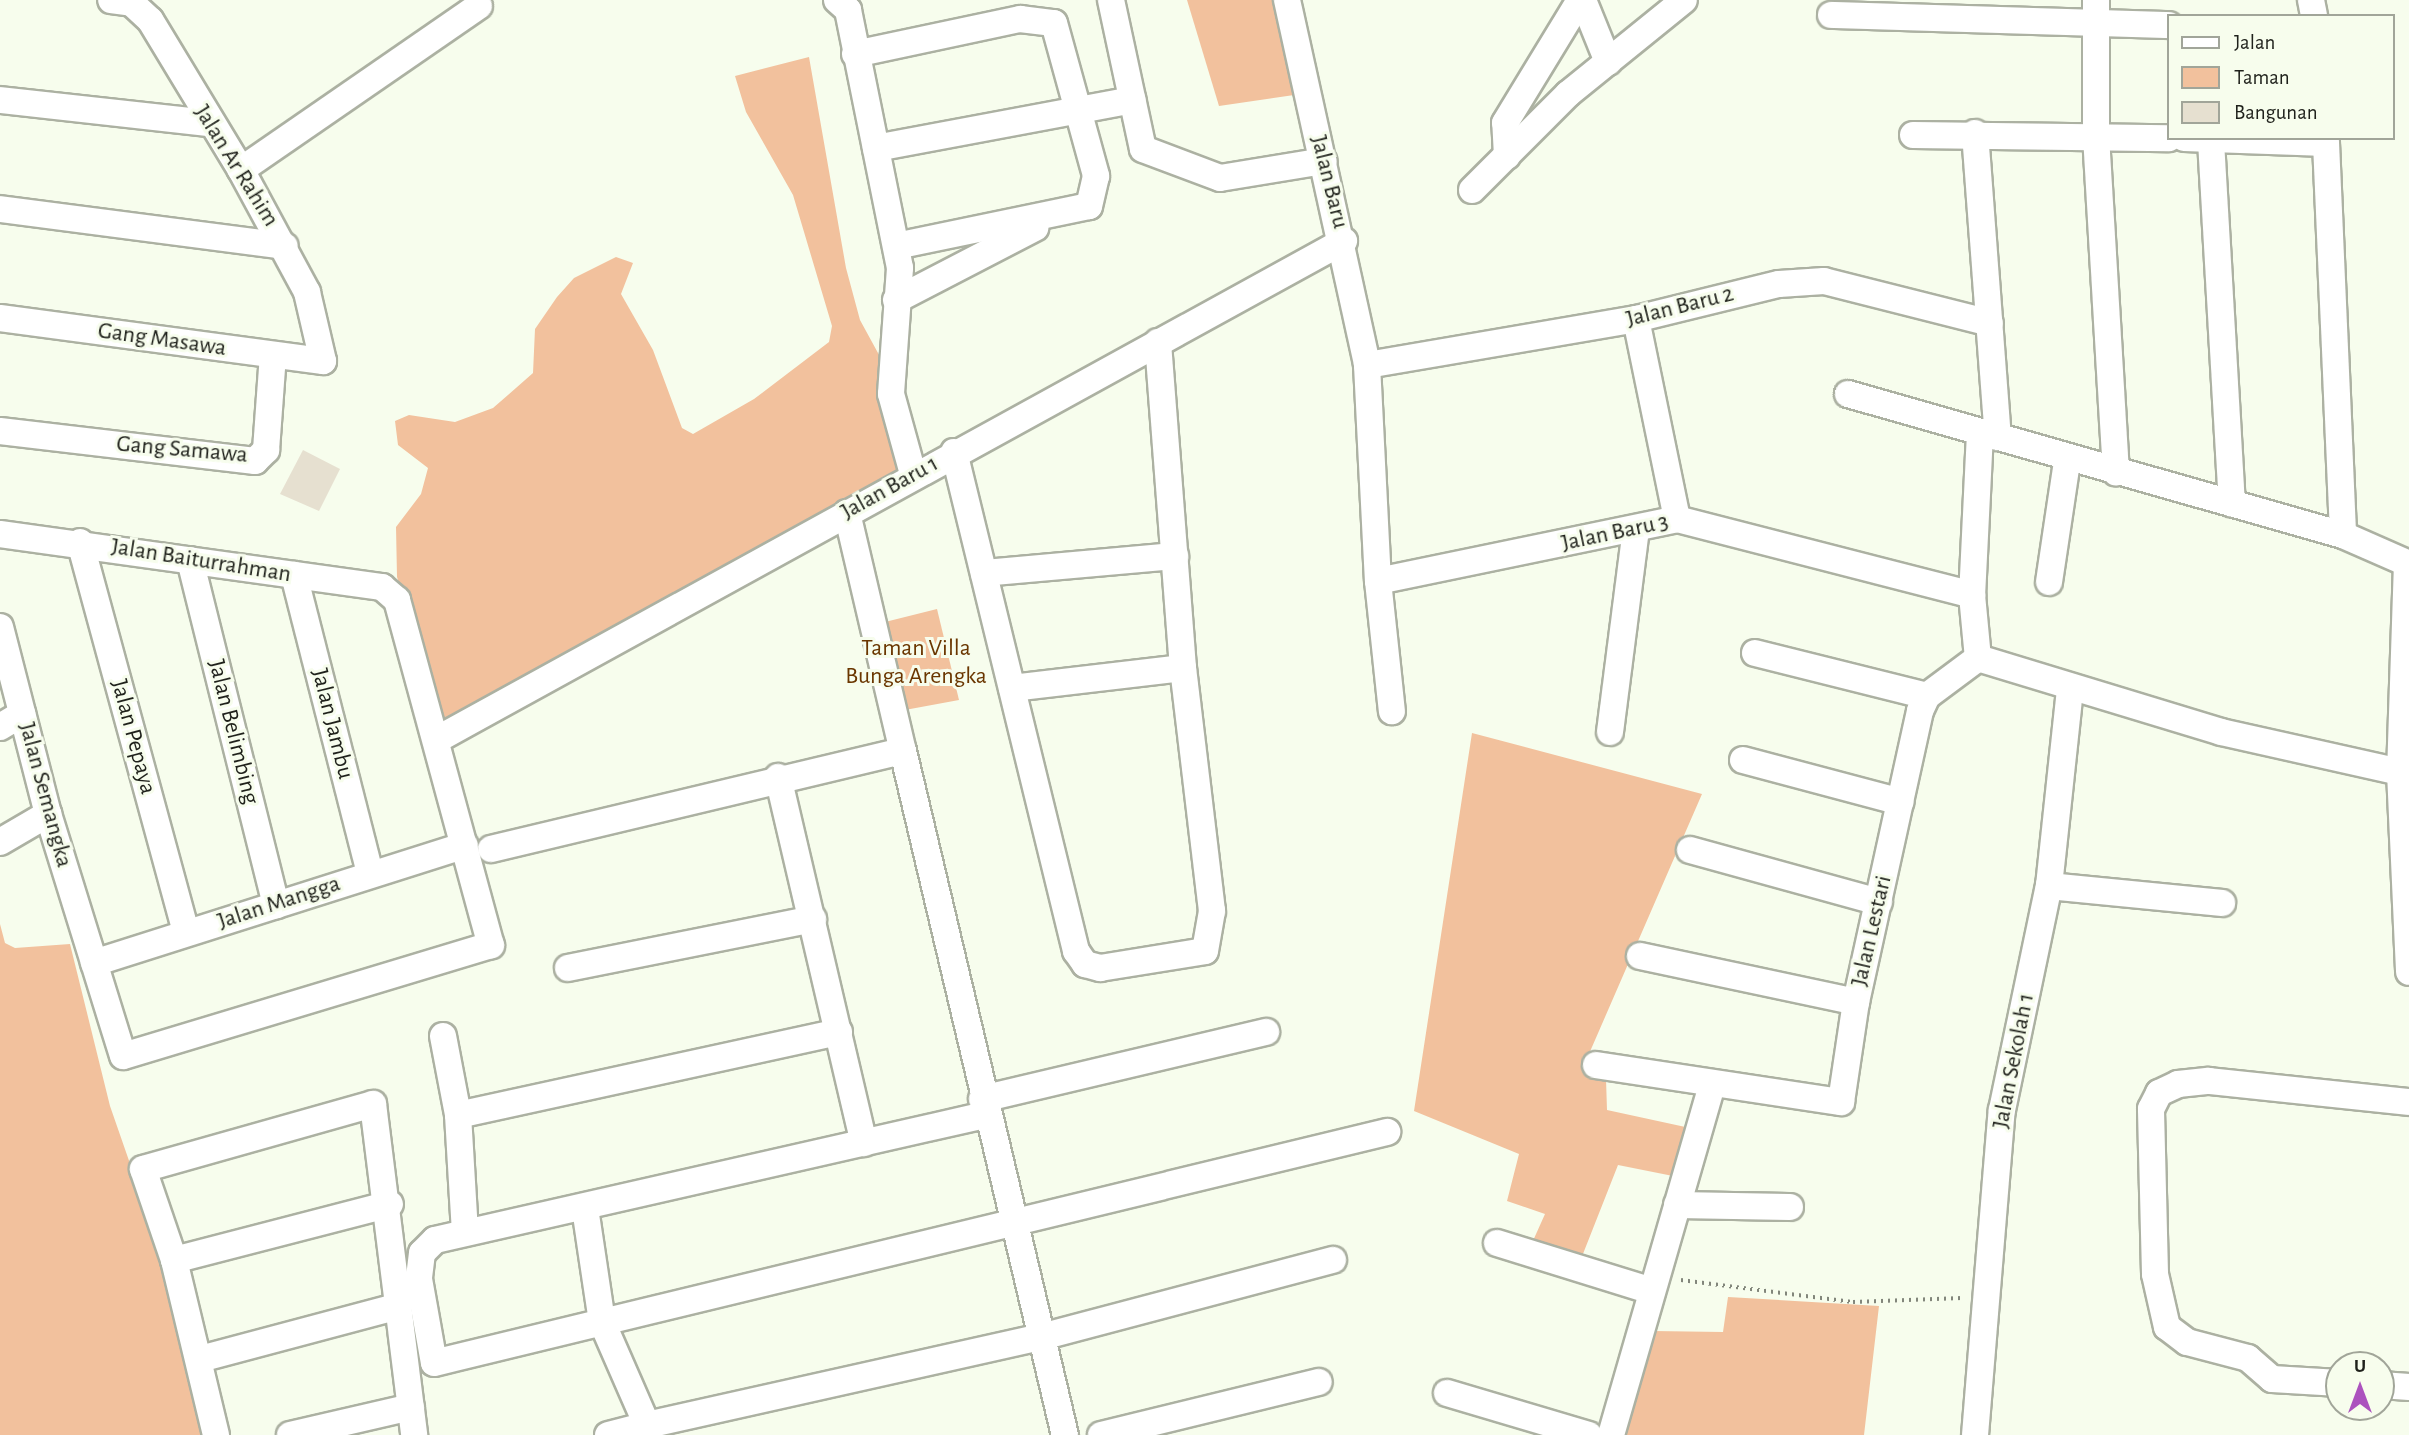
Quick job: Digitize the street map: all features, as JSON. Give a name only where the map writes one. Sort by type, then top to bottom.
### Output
[{"type":"street","points":[[837,0],[848,10],[896,246],[891,394],[913,474]]},
{"type":"street","points":[[1111,0],[1143,149],[1220,178],[1324,161]]},
{"type":"street","name":"Jalan Baru","points":[[1287,0],[1344,241],[1367,365],[1378,581],[1392,711]]},
{"type":"street","points":[[1581,0],[1608,62]]},
{"type":"street","points":[[1507,156],[1506,122],[1581,0]]},
{"type":"street","points":[[1472,190],[1608,62],[1684,0]]},
{"type":"street","name":"Jalan Ar Rahim","points":[[126,1],[150,20],[209,123],[241,170],[285,246],[307,292],[323,361]]},
{"type":"street","points":[[241,170],[481,2]]},
{"type":"street","points":[[1831,15],[2096,11],[2168,25]]},
{"type":"street","points":[[2096,11],[2096,136],[2116,472]]},
{"type":"street","points":[[855,54],[1042,19],[1054,23],[1096,194],[1089,206],[1062,214],[896,246]]},
{"type":"street","points":[[0,100],[209,123]]},
{"type":"street","points":[[876,148],[1133,100]]},
{"type":"street","points":[[1975,134],[1990,323],[1989,435],[1972,595],[1978,658]]},
{"type":"street","points":[[1913,135],[2168,138]]},
{"type":"street","points":[[2202,140],[2325,141],[2343,535]]},
{"type":"street","points":[[2211,141],[2232,503]]},
{"type":"street","points":[[0,209],[285,246]]},
{"type":"street","points":[[896,300],[1062,214]]},
{"type":"street","name":"Jalan Baru 1","points":[[438,739],[913,474],[1344,241]]},
{"type":"street","name":"Jalan Baru 2","points":[[1367,365],[1636,319],[1731,293],[1824,281],[1990,323]]},
{"type":"street","name":"Gang Masawa","points":[[0,318],[323,361]]},
{"type":"street","points":[[1636,319],[1677,519]]},
{"type":"street","points":[[954,452],[1076,951],[1085,964],[1120,968],[1191,957],[1205,951],[1212,936],[1183,668],[1158,342]]},
{"type":"street","name":"Gang Samawa","points":[[0,431],[255,461],[265,450],[273,355]]},
{"type":"street","points":[[1848,394],[2067,461],[2232,503],[2343,535],[2408,564],[2400,772],[2409,972]]},
{"type":"street","points":[[2049,582],[2067,461]]},
{"type":"street","points":[[847,513],[984,1107],[1065,1435]]},
{"type":"street","name":"Jalan Baru 3","points":[[1378,581],[1636,530],[1677,519],[1972,595]]},
{"type":"street","points":[[1610,732],[1636,530]]},
{"type":"street","name":"Jalan Baiturrahman","points":[[0,534],[80,542],[382,587],[397,600],[438,739]]},
{"type":"street","name":"Jalan Pepaya","points":[[80,542],[186,932]]},
{"type":"street","points":[[984,573],[1175,556]]},
{"type":"street","name":"Jalan Belimbing","points":[[190,560],[276,905]]},
{"type":"street","name":"Jalan Jambu","points":[[294,575],[370,873]]},
{"type":"street","name":"Jalan Semangka","points":[[0,627],[11,720],[48,814],[123,1056],[492,945],[478,847]]},
{"type":"street","points":[[1755,653],[1927,696],[1978,658]]},
{"type":"street","points":[[1978,658],[2070,690],[2400,772]]},
{"type":"street","points":[[1012,688],[1183,668]]},
{"type":"street","name":"Jalan Sekolah 1","points":[[1975,1435],[2002,1110],[2049,887],[2070,690]]},
{"type":"street","name":"Jalan Lestari","points":[[1712,1086],[1838,1105],[1856,1002],[1927,696]]},
{"type":"street","points":[[438,739],[478,847]]},
{"type":"street","name":"Jalan Mangga","points":[[94,963],[370,873],[778,777],[903,751]]},
{"type":"street","points":[[1743,760],[1901,802]]},
{"type":"street","points":[[778,777],[864,1143]]},
{"type":"street","points":[[0,842],[48,814]]},
{"type":"street","points":[[1689,850],[1879,902]]},
{"type":"street","points":[[2049,887],[2222,903]]},
{"type":"street","points":[[568,968],[813,919]]},
{"type":"street","points":[[1640,956],[1856,1002]]},
{"type":"street","points":[[458,1115],[839,1032]]},
{"type":"street","points":[[1266,1032],[984,1107],[864,1143],[585,1208],[464,1231],[435,1240],[422,1252],[419,1279],[433,1363],[1013,1226],[1387,1132]]},
{"type":"street","points":[[443,1036],[458,1115],[464,1231]]},
{"type":"street","points":[[1596,1065],[1712,1086],[1611,1435]]},
{"type":"street","points":[[2325,1382],[2272,1378],[2248,1358],[2187,1342],[2167,1327],[2155,1274],[2151,1109],[2159,1093],[2178,1084],[2209,1081],[2409,1102]]},
{"type":"street","points":[[216,1435],[200,1359],[174,1260],[143,1168],[373,1104],[390,1204],[398,1306],[414,1435]]},
{"type":"street","points":[[174,1260],[390,1204]]},
{"type":"street","points":[[1677,1205],[1790,1207]]},
{"type":"street","points":[[585,1208],[602,1322],[647,1425]]},
{"type":"street","points":[[1497,1243],[1653,1283]]},
{"type":"street","points":[[608,1435],[1041,1336],[1334,1260]]},
{"type":"street","points":[[200,1359],[398,1306]]},
{"type":"street","points":[[1101,1435],[1319,1382]]},
{"type":"street","points":[[1447,1393],[1589,1435]]},
{"type":"street","points":[[290,1435],[411,1407]]},
{"type":"path","points":[[1653,1283],[1853,1302],[1985,1297]]},
{"type":"green space","points":[[1187,0],[1280,0],[1301,94],[1219,106]]},
{"type":"green space","points":[[809,57],[846,268],[860,320],[884,364],[905,470],[444,726],[397,577],[396,527],[421,494],[428,468],[398,445],[395,421],[409,415],[455,422],[493,408],[533,373],[535,329],[557,297],[574,278],[616,257],[633,263],[621,294],[653,350],[682,428],[693,434],[754,399],[829,342],[832,326],[793,195],[746,112],[735,76]]},
{"type":"green space","name":"Taman Villa Bunga Arengka","points":[[937,609],[959,700],[894,712],[873,625]]},
{"type":"green space","points":[[1472,733],[1702,794],[1582,1070],[1606,1079],[1607,1110],[1690,1128],[1678,1177],[1618,1165],[1579,1264],[1532,1243],[1545,1214],[1507,1201],[1519,1154],[1414,1111]]},
{"type":"green space","points":[[0,924],[5,943],[15,948],[70,944],[110,1106],[175,1293],[209,1435],[0,1435]]},
{"type":"green space","points":[[1728,1297],[1879,1306],[1864,1435],[1623,1435],[1653,1331],[1723,1332]]},
{"type":"building","points":[[303,450],[340,469],[319,511],[280,494]]}]
